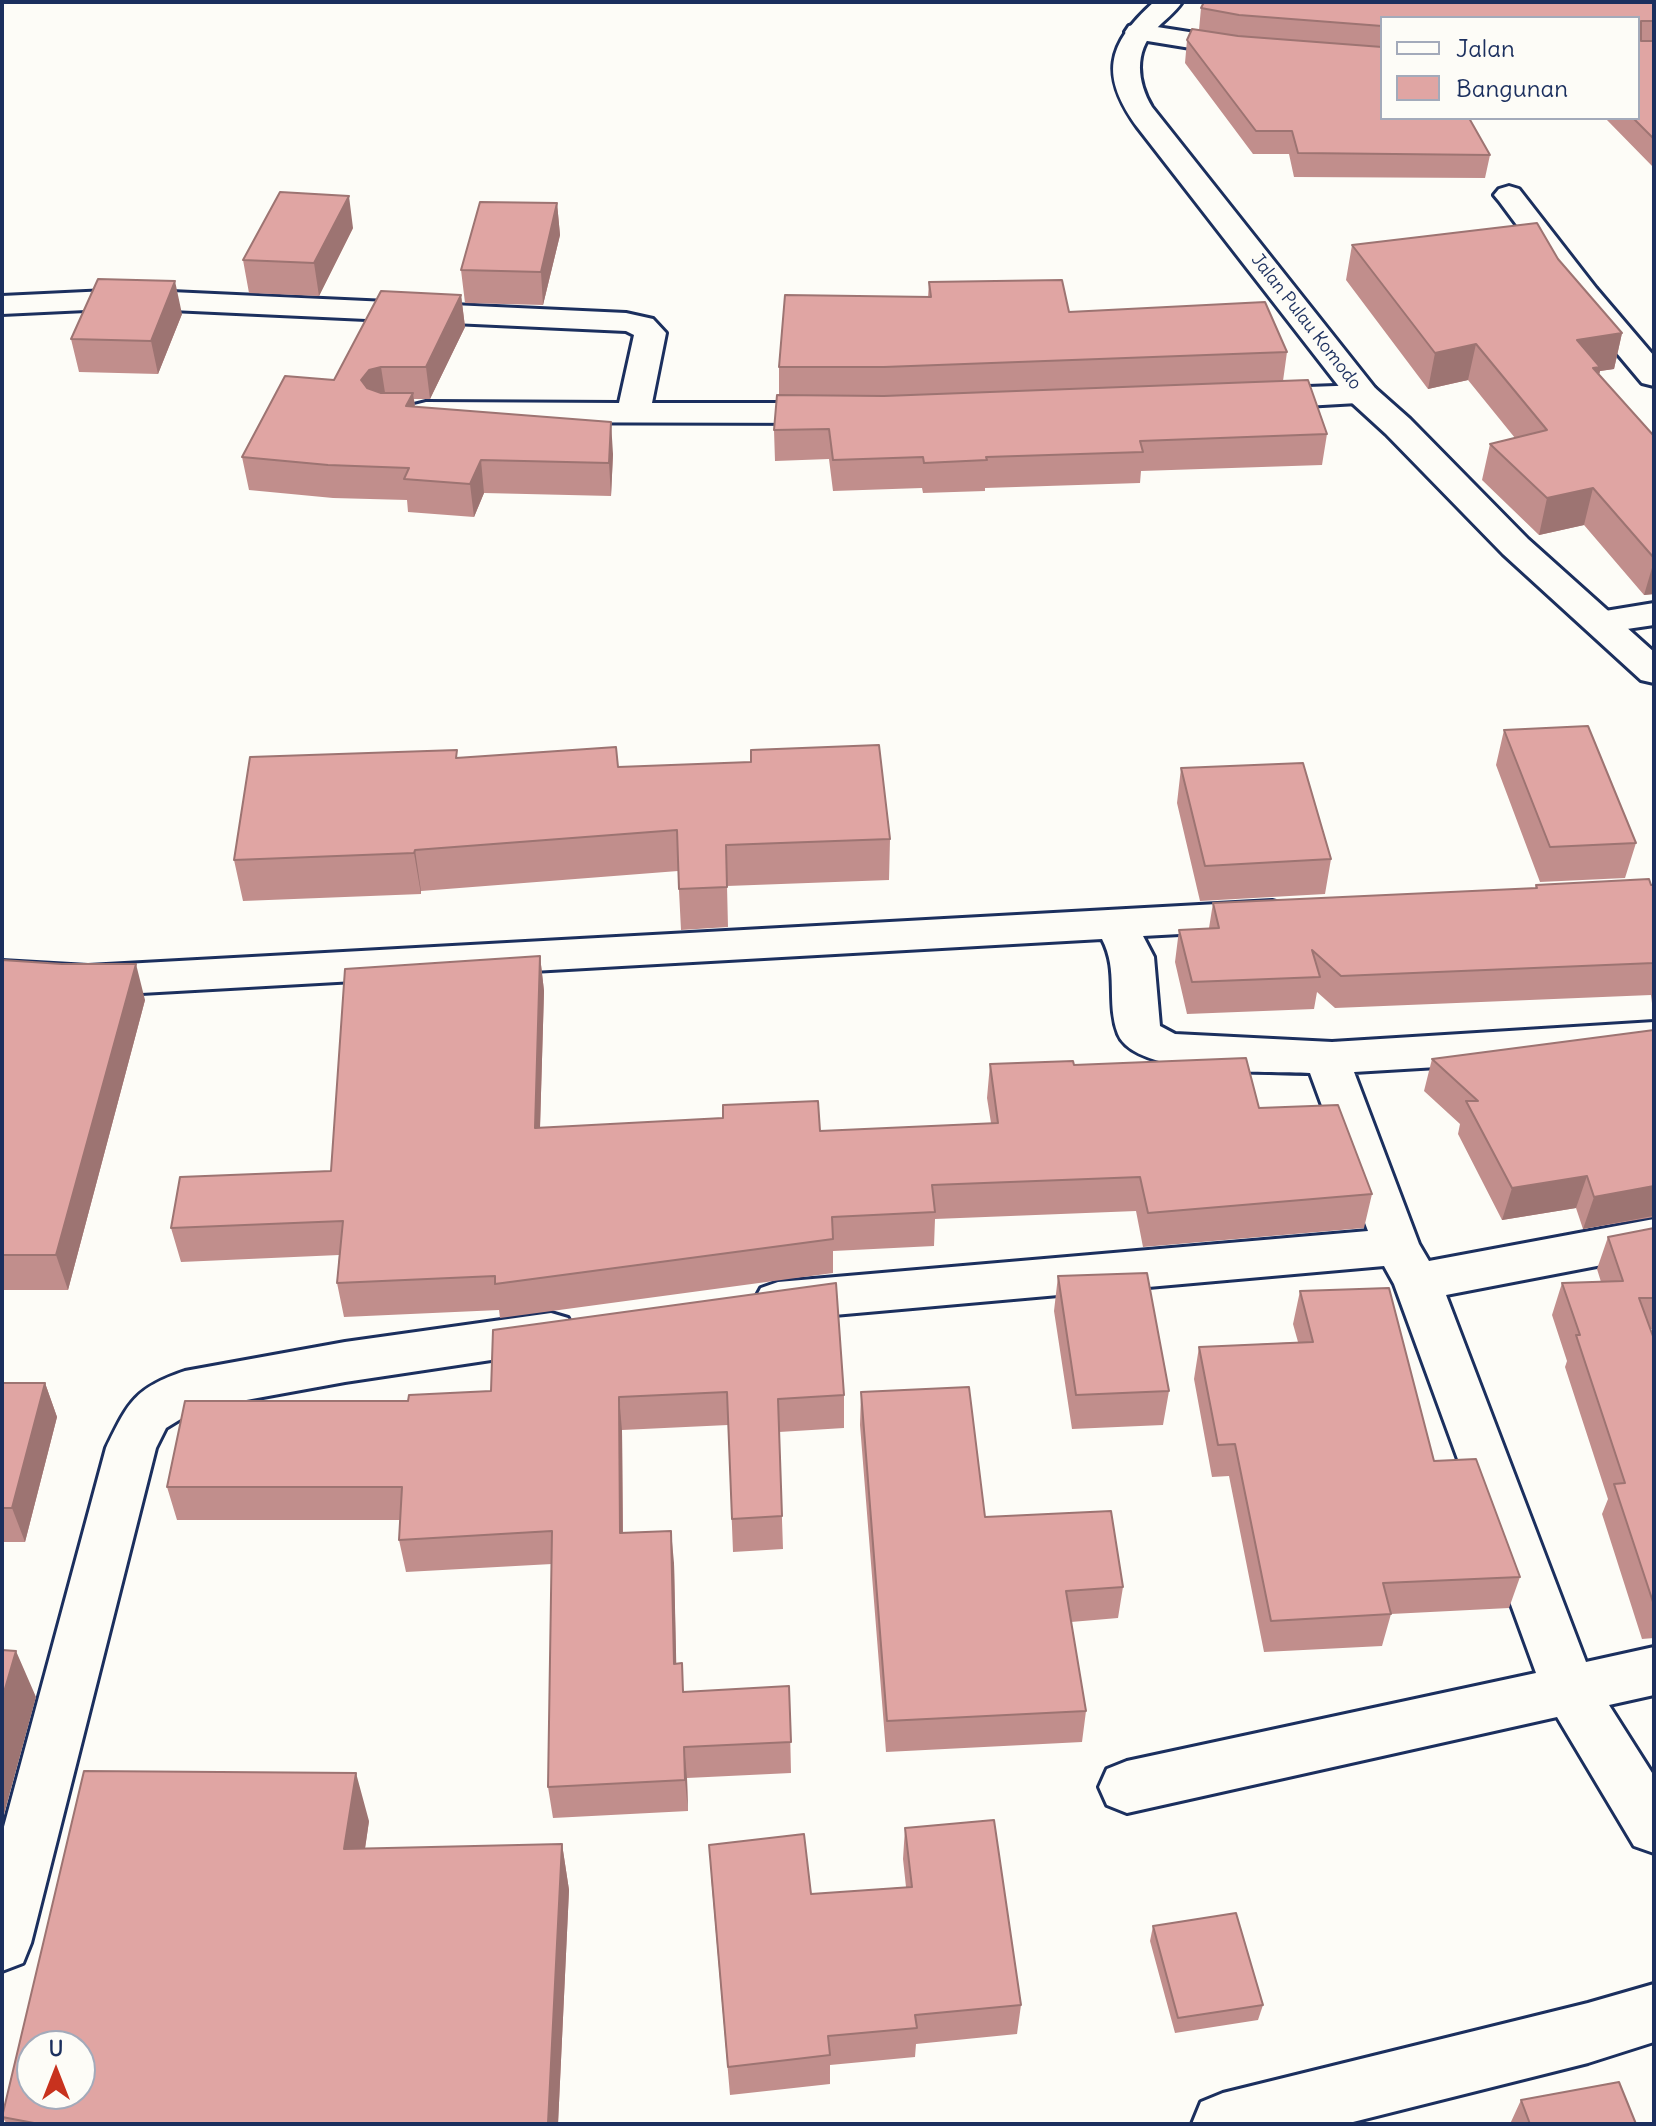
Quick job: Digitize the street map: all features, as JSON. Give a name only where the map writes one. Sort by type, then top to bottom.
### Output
[{"type":"street","name":"Jalan Pulau Komodo","points":[[1169,2],[1138,32],[1125,62],[1129,96],[1139,114],[1171,148],[1363,395],[1401,426],[1471,504],[1532,563],[1654,672]]},
{"type":"street","points":[[1138,32],[1265,51]]},
{"type":"street","points":[[1509,195],[1585,295],[1654,376]]},
{"type":"street","points":[[2,305],[128,299],[626,322],[642,326],[650,333],[633,413]]},
{"type":"street","points":[[1223,401],[1363,395]]},
{"type":"street","points":[[402,412],[868,413]]},
{"type":"street","points":[[1600,622],[1654,614]]},
{"type":"street","points":[[2,976],[88,981],[1305,913]]},
{"type":"street","points":[[1115,924],[1133,957],[1136,1017],[1140,1034],[1158,1045],[1175,1050],[1332,1058],[1654,1038]]},
{"type":"street","points":[[1332,1058],[1332,1073],[1569,1688],[1654,1827]]},
{"type":"street","points":[[740,1305],[833,1294],[1407,1264],[1654,1237]]},
{"type":"street","points":[[2,1943],[131,1448],[148,1414],[185,1391],[345,1362],[598,1325]]},
{"type":"street","points":[[1127,1787],[1654,1671]]},
{"type":"street","points":[[1223,2124],[1588,2033],[1654,2013]]},
{"type":"building","points":[[1204,2],[1654,2],[1654,21],[1641,21],[1641,41],[1654,41],[1654,139],[1635,120],[1640,120],[1640,16],[1380,16],[1380,26],[1239,15],[1201,8]]},
{"type":"building","points":[[1192,29],[1238,36],[1380,47],[1380,120],[1470,120],[1490,155],[1298,153],[1292,131],[1256,131],[1187,40]]},
{"type":"building","points":[[280,192],[349,196],[314,263],[243,260]]},
{"type":"building","points":[[480,202],[557,203],[541,272],[461,270]]},
{"type":"building","points":[[1537,223],[1558,259],[1622,333],[1577,340],[1600,367],[1593,368],[1654,436],[1654,558],[1593,488],[1547,498],[1490,444],[1547,430],[1476,344],[1435,353],[1352,245]]},
{"type":"building","points":[[98,279],[175,281],[151,341],[71,339]]},
{"type":"building","points":[[1062,280],[1069,312],[1265,302],[1287,352],[884,367],[779,367],[785,295],[931,297],[929,282]]},
{"type":"building","points":[[381,291],[461,295],[426,367],[369,370],[361,380],[367,388],[381,393],[413,393],[406,406],[611,422],[609,463],[481,460],[470,484],[404,479],[409,468],[242,457],[285,376],[334,380]]},
{"type":"building","points":[[1308,380],[1327,434],[1140,441],[1143,452],[986,457],[987,460],[924,463],[923,457],[833,460],[829,429],[774,430],[777,395],[884,396]]},
{"type":"building","points":[[1588,726],[1636,843],[1550,847],[1504,730]]},
{"type":"building","points":[[879,745],[890,839],[726,845],[727,887],[679,889],[677,830],[415,850],[414,853],[234,860],[250,757],[457,750],[456,758],[616,747],[618,767],[751,762],[751,750]]},
{"type":"building","points":[[1303,763],[1331,859],[1205,866],[1181,768]]},
{"type":"building","points":[[1649,879],[1654,885],[1654,963],[1341,976],[1312,950],[1320,977],[1192,982],[1179,930],[1219,928],[1213,903],[1537,888],[1536,885]]},
{"type":"building","points":[[540,956],[535,1128],[723,1118],[723,1105],[818,1101],[820,1131],[998,1123],[990,1064],[1073,1061],[1074,1065],[1246,1058],[1259,1108],[1338,1105],[1372,1194],[1148,1213],[1140,1177],[932,1185],[935,1212],[832,1217],[833,1239],[495,1284],[495,1276],[337,1283],[343,1221],[171,1228],[180,1177],[331,1171],[345,969]]},
{"type":"building","points":[[2,960],[136,964],[56,1255],[2,1255]]},
{"type":"building","points":[[1654,1030],[1654,1186],[1594,1197],[1587,1176],[1512,1188],[1466,1101],[1478,1101],[1432,1059]]},
{"type":"building","points":[[1654,1228],[1654,1298],[1639,1298],[1654,1339],[1654,1605],[1614,1484],[1625,1483],[1562,1283],[1623,1281],[1608,1237]]},
{"type":"building","points":[[1147,1273],[1169,1391],[1076,1395],[1058,1276]]},
{"type":"building","points":[[836,1283],[844,1395],[778,1399],[782,1516],[732,1519],[727,1392],[619,1397],[620,1533],[671,1531],[674,1664],[682,1663],[683,1692],[789,1686],[791,1742],[684,1747],[685,1780],[548,1787],[552,1531],[399,1540],[402,1487],[167,1487],[185,1401],[408,1401],[409,1395],[491,1391],[493,1330]]},
{"type":"building","points":[[1389,1288],[1434,1461],[1476,1459],[1520,1577],[1383,1583],[1391,1614],[1271,1621],[1235,1444],[1218,1445],[1199,1347],[1313,1342],[1300,1291]]},
{"type":"building","points":[[2,1383],[45,1383],[12,1508],[2,1508]]},
{"type":"building","points":[[969,1387],[985,1517],[1111,1511],[1123,1587],[1066,1591],[1086,1711],[887,1721],[861,1392]]},
{"type":"building","points":[[2,1650],[16,1651],[2,1699]]},
{"type":"building","points":[[84,1771],[356,1773],[344,1849],[562,1844],[548,2123],[34,2123],[2,2117],[16,2058],[16,2110],[96,2110],[96,2030],[23,2030]]},
{"type":"building","points":[[994,1820],[1021,2005],[915,2015],[917,2028],[828,2036],[830,2055],[728,2067],[709,1845],[804,1834],[811,1894],[912,1887],[905,1828]]},
{"type":"building","points":[[1236,1913],[1263,2005],[1178,2018],[1153,1926]]},
{"type":"building","points":[[1619,2082],[1636,2124],[1530,2124],[1521,2100]]}]
